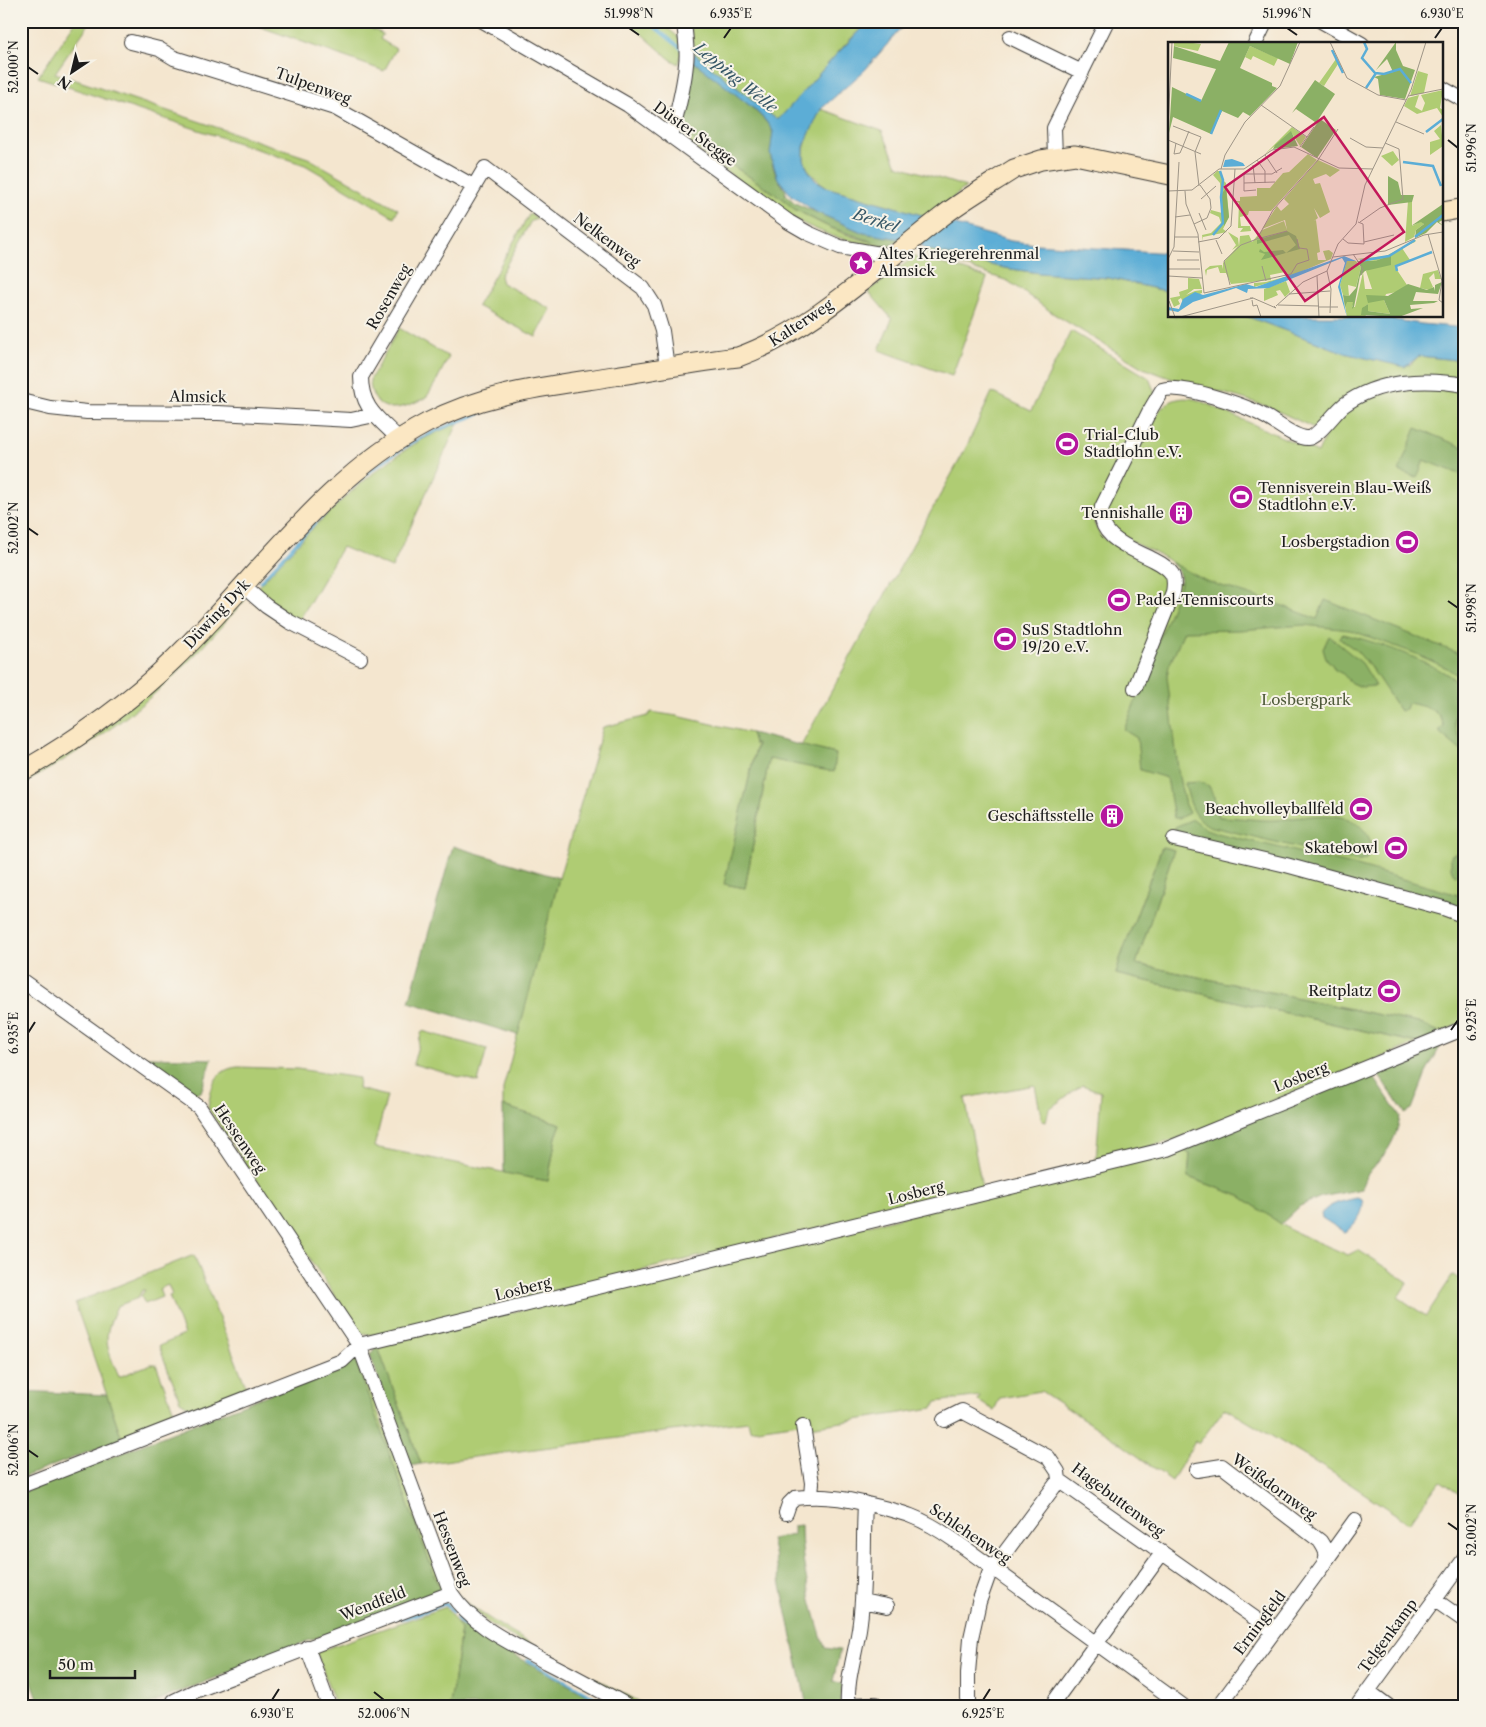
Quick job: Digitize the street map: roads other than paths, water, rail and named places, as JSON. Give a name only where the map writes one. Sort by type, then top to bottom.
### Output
[{"type":"street","name":"Düster Stegge","points":[[483,21],[628,105],[776,213],[808,233],[840,247],[899,251]]},
{"type":"street","points":[[672,137],[686,63],[684,21]]},
{"type":"street","points":[[1055,157],[1054,128],[1107,21]]},
{"type":"street","points":[[1256,42],[1266,21]]},
{"type":"street","points":[[1321,21],[1358,42]]},
{"type":"street","points":[[1010,37],[1082,72]]},
{"type":"street","name":"Tulpenweg","points":[[131,42],[159,49],[174,58],[335,108],[473,186]]},
{"type":"street","points":[[1444,92],[1465,101]]},
{"type":"street","name":"Kalterweg","points":[[399,439],[450,412],[489,399],[554,385],[738,357],[756,351],[777,340],[825,308],[946,214],[1014,169],[1055,157],[1075,155],[1168,175]]},
{"type":"street","name":"Rosenweg","points":[[399,439],[365,403],[361,390],[361,377],[485,168]]},
{"type":"street","name":"Nelkenweg","points":[[485,168],[643,288],[654,305],[667,367]]},
{"type":"street","points":[[1444,212],[1465,208]]},
{"type":"street","points":[[1135,688],[1173,593],[1174,583],[1172,574],[1162,565],[1111,537],[1103,526],[1100,517],[1102,507],[1149,412],[1162,390],[1178,388],[1243,405],[1292,433],[1308,438],[1314,437],[1344,405],[1369,390],[1396,384],[1436,382],[1465,385]]},
{"type":"street","name":"Almsick","points":[[21,400],[50,408],[86,412],[218,413],[351,420],[375,415]]},
{"type":"street","name":"Düwing Dyk","points":[[21,772],[61,748],[128,701],[174,660],[321,504],[372,459],[399,439]]},
{"type":"street","points":[[243,586],[266,606],[290,622],[360,658]]},
{"type":"street","points":[[1174,839],[1286,865],[1443,908],[1465,916]]},
{"type":"street","name":"Hessenweg","points":[[21,980],[199,1107],[360,1345],[450,1592],[460,1607],[477,1623],[628,1706]]},
{"type":"street","name":"Losberg","points":[[360,1345],[1167,1148],[1460,1030],[1465,1026]]},
{"type":"street","points":[[21,1486],[342,1361],[360,1345]]},
{"type":"street","name":"Hagebuttenweg","points":[[944,1420],[962,1411],[1048,1457],[1058,1472],[1059,1480],[1273,1631]]},
{"type":"street","points":[[803,1426],[812,1483],[811,1496]]},
{"type":"street","name":"Weißdornweg","points":[[1197,1470],[1222,1466],[1320,1541],[1326,1554]]},
{"type":"street","points":[[968,1706],[968,1673],[974,1620],[987,1580],[993,1568],[1059,1480]]},
{"type":"street","name":"Schlehenweg","points":[[786,1513],[789,1504],[795,1498],[834,1496],[895,1509],[924,1520],[1183,1706]]},
{"type":"street","points":[[865,1503],[862,1601],[857,1641],[848,1686],[848,1705],[876,1704]]},
{"type":"street","name":"Erningfeld","points":[[1219,1706],[1326,1554],[1355,1520]]},
{"type":"street","points":[[1053,1706],[1056,1699],[1162,1553]]},
{"type":"street","name":"Telgenkamp","points":[[1357,1706],[1465,1558]]},
{"type":"street","name":"Wendfeld","points":[[174,1701],[195,1691],[450,1592]]},
{"type":"street","name":"Telgenkamp","points":[[1435,1600],[1465,1621]]},
{"type":"street","points":[[862,1601],[887,1606]]},
{"type":"street","points":[[307,1647],[329,1706]]},
{"type":"street","name":"Telgenkamp","points":[[1368,1691],[1388,1706]]},
{"type":"water","name":"Berkel","points":[[869,21],[910,21],[904,25],[865,70],[821,109],[804,147],[804,159],[807,168],[815,180],[829,188],[1011,241],[1168,253],[1168,292],[1109,278],[1039,273],[973,261],[926,249],[921,245],[901,239],[864,233],[816,212],[791,195],[778,179],[770,154],[773,131],[765,120],[753,108],[693,61],[694,53],[776,119],[779,119]]},
{"type":"water","points":[[1251,318],[1382,318],[1465,328],[1465,361],[1419,356],[1405,367],[1348,354]]},
{"type":"water","points":[[1357,1198],[1362,1200],[1361,1213],[1347,1231],[1344,1232],[1322,1218],[1321,1214],[1328,1207]]},
{"type":"waterway","name":"Lepping Welle","points":[[647,21],[682,49]]},
{"type":"waterway","points":[[260,582],[332,505],[372,470],[393,454],[415,441],[446,426],[479,414]]},
{"type":"waterway","points":[[402,1619],[444,1604],[448,1605],[453,1612]]},
{"type":"waterway","points":[[457,1618],[460,1622],[490,1639]]},
{"type":"waterway","points":[[528,1660],[610,1706]]},
{"type":"place","name":"Altes Kriegerehrenmal Almsick","points":[[861,263]]},
{"type":"place","name":"Trial-Club Stadtlohn e.V.","points":[[1067,444]]},
{"type":"place","name":"Tennisverein Blau-Weiß Stadtlohn e.V.","points":[[1241,497]]},
{"type":"place","name":"Tennishalle","points":[[1181,513]]},
{"type":"place","name":"Losbergstadion","points":[[1407,542]]},
{"type":"place","name":"Padel-Tenniscourts","points":[[1119,600]]},
{"type":"place","name":"SuS Stadtlohn 19/20 e.V.","points":[[1005,639]]},
{"type":"place","name":"Beachvolleyballfeld","points":[[1361,809]]},
{"type":"place","name":"Geschäftsstelle","points":[[1112,816]]},
{"type":"place","name":"Skatebowl","points":[[1396,848]]},
{"type":"place","name":"Reitplatz","points":[[1389,991]]},
{"type":"park label","name":"Losbergpark","points":[[1306,700]]}]
